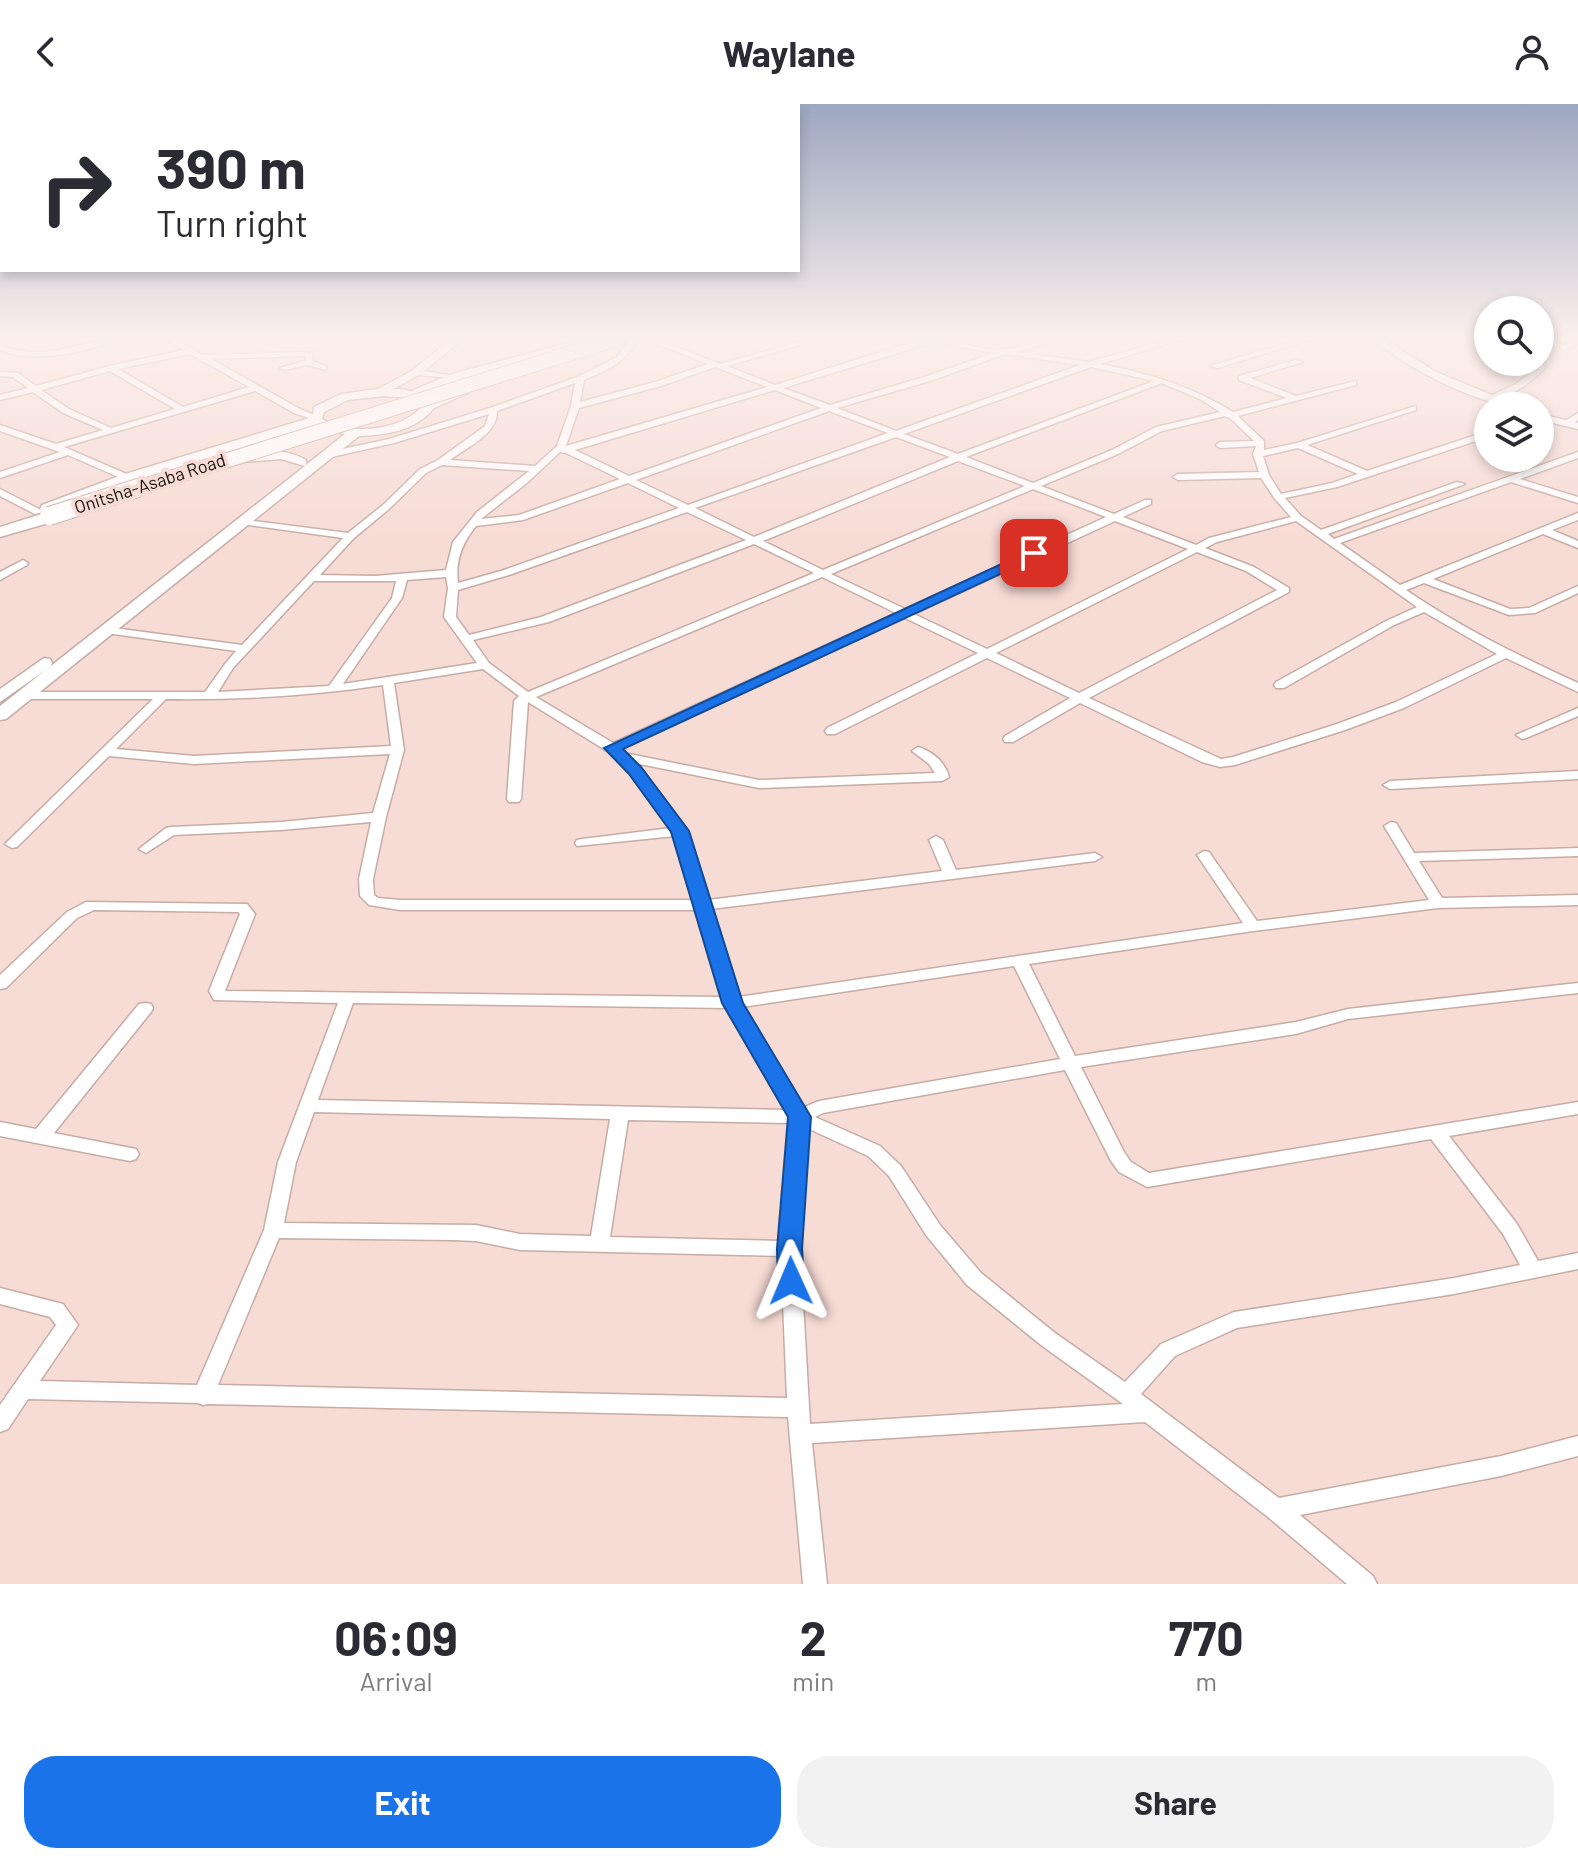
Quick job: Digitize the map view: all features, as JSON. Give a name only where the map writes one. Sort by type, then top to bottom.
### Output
[{"type":"highway","points":[[0,524],[381,407]]},
{"type":"highway","name":"Onitsha-Asaba Road","points":[[0,532],[46,512],[392,407]]},
{"type":"highway","points":[[46,512],[128,478],[316,418]]},
{"type":"highway","points":[[46,512],[126,496],[336,430]]},
{"type":"main road","points":[[323,407],[318,410],[316,418],[336,430],[356,432],[407,424],[423,416],[427,407]]},
{"type":"main road","points":[[1554,419],[1575,422]]},
{"type":"main road","points":[[0,715],[241,521],[336,430]]},
{"type":"main road","points":[[3,692],[356,432]]},
{"type":"main road","points":[[244,458],[288,455],[301,463]]},
{"type":"street","points":[[61,407],[109,430]]},
{"type":"street","points":[[56,447],[188,407]]},
{"type":"street","points":[[290,407],[316,418]]},
{"type":"street","points":[[327,455],[391,441],[501,407]]},
{"type":"street","points":[[562,449],[575,407]]},
{"type":"street","points":[[707,407],[562,449],[537,469],[474,523],[458,542],[450,617],[485,665],[512,687],[530,695],[616,752],[635,770],[680,831],[732,1003],[799,1117],[790,1249],[798,1408],[815,1584]]},
{"type":"street","points":[[822,407],[962,457],[1250,569],[1274,580],[1285,590],[1081,697],[1009,739]]},
{"type":"street","points":[[474,523],[520,518],[833,407]]},
{"type":"street","points":[[313,578],[452,580],[505,573],[970,407]]},
{"type":"street","points":[[464,639],[536,624],[1093,407]]},
{"type":"street","points":[[1216,407],[1261,443]]},
{"type":"street","points":[[514,799],[520,701],[530,695],[1115,452],[1159,429],[1260,407]]},
{"type":"street","points":[[1258,454],[1299,445],[1413,408]]},
{"type":"street","points":[[209,696],[245,649],[350,536],[423,471],[441,462],[488,428],[494,417],[493,410]]},
{"type":"street","points":[[0,428],[56,447],[128,478]]},
{"type":"street","points":[[0,439],[19,433]]},
{"type":"street","points":[[1278,497],[1334,485],[1474,439]]},
{"type":"street","points":[[1220,445],[1261,443]]},
{"type":"street","points":[[1261,443],[1258,454],[1264,475],[1278,497],[1298,518],[1425,608],[1506,654],[1578,688]]},
{"type":"street","points":[[1299,445],[1366,474]]},
{"type":"street","points":[[562,449],[1162,738],[1220,763],[1235,761],[1371,716],[1506,654]]},
{"type":"street","points":[[0,475],[66,453]]},
{"type":"street","points":[[1332,543],[1578,455]]},
{"type":"street","points":[[441,462],[537,469]]},
{"type":"street","points":[[1178,477],[1264,475]]},
{"type":"street","points":[[1513,480],[1578,500]]},
{"type":"street","points":[[1319,534],[1460,484]]},
{"type":"street","points":[[0,492],[46,512]]},
{"type":"street","points":[[616,752],[903,613],[1148,502]]},
{"type":"street","points":[[1399,589],[1578,516]]},
{"type":"street","points":[[831,731],[1196,549],[1231,534],[1298,518]]},
{"type":"street","points":[[241,521],[350,536]]},
{"type":"street","points":[[1543,530],[1578,545]]},
{"type":"street","points":[[0,577],[23,563]]},
{"type":"street","points":[[333,689],[397,598],[402,577]]},
{"type":"street","points":[[1422,578],[1509,612],[1521,613],[1578,589]]},
{"type":"street","points":[[1280,685],[1390,623],[1425,608]]},
{"type":"street","points":[[106,630],[245,649]]},
{"type":"street","points":[[26,695],[162,697],[333,689],[485,665]]},
{"type":"street","points":[[388,681],[398,750],[366,879],[367,896],[374,902],[400,905],[703,905],[1095,857]]},
{"type":"street","points":[[12,844],[162,697]]},
{"type":"street","points":[[1522,735],[1578,712]]},
{"type":"street","points":[[104,752],[194,760],[398,750]]},
{"type":"street","points":[[616,752],[769,784],[942,777],[941,770],[933,761],[918,751]]},
{"type":"street","points":[[1390,785],[1578,775]]},
{"type":"street","points":[[146,849],[171,831],[379,817]]},
{"type":"street","points":[[1391,826],[1438,903]]},
{"type":"street","points":[[582,843],[680,831]]},
{"type":"street","points":[[936,840],[951,876]]},
{"type":"street","points":[[1411,857],[1578,852]]},
{"type":"street","points":[[1204,855],[1253,926]]},
{"type":"street","points":[[0,984],[6,970],[80,908],[91,905],[242,907],[248,914],[217,991],[220,996],[732,1003],[1253,926],[1438,903],[1578,900]]},
{"type":"street","points":[[1019,960],[1125,1167],[1147,1180],[1578,1108]]},
{"type":"street","points":[[799,1117],[819,1107],[1144,1050],[1296,1028],[1348,1014],[1578,988]]},
{"type":"street","points":[[203,1396],[273,1230],[287,1162],[347,999]]},
{"type":"street","points":[[41,1136],[145,1008]]},
{"type":"street","points":[[307,1106],[799,1117],[874,1151],[895,1171],[933,1230],[974,1279],[1048,1339],[1276,1509],[1365,1584]]},
{"type":"street","points":[[599,1243],[620,1113]]},
{"type":"street","points":[[0,1129],[130,1154]]},
{"type":"street","points":[[1435,1131],[1515,1237],[1532,1269]]},
{"type":"street","points":[[273,1230],[453,1232],[476,1233],[520,1242],[790,1249]]},
{"type":"street","points":[[1127,1395],[1168,1350],[1234,1320],[1454,1286],[1578,1261]]},
{"type":"street","points":[[0,1296],[56,1310],[68,1325],[0,1422]]},
{"type":"street","points":[[23,1390],[798,1408]]},
{"type":"street","points":[[801,1434],[1147,1412]]},
{"type":"street","points":[[1276,1509],[1501,1466],[1578,1446]]},
{"type":"route","points":[[791,1281],[790,1249],[799,1117],[732,1003],[680,831],[635,770],[612,748],[1034,553]]}]
